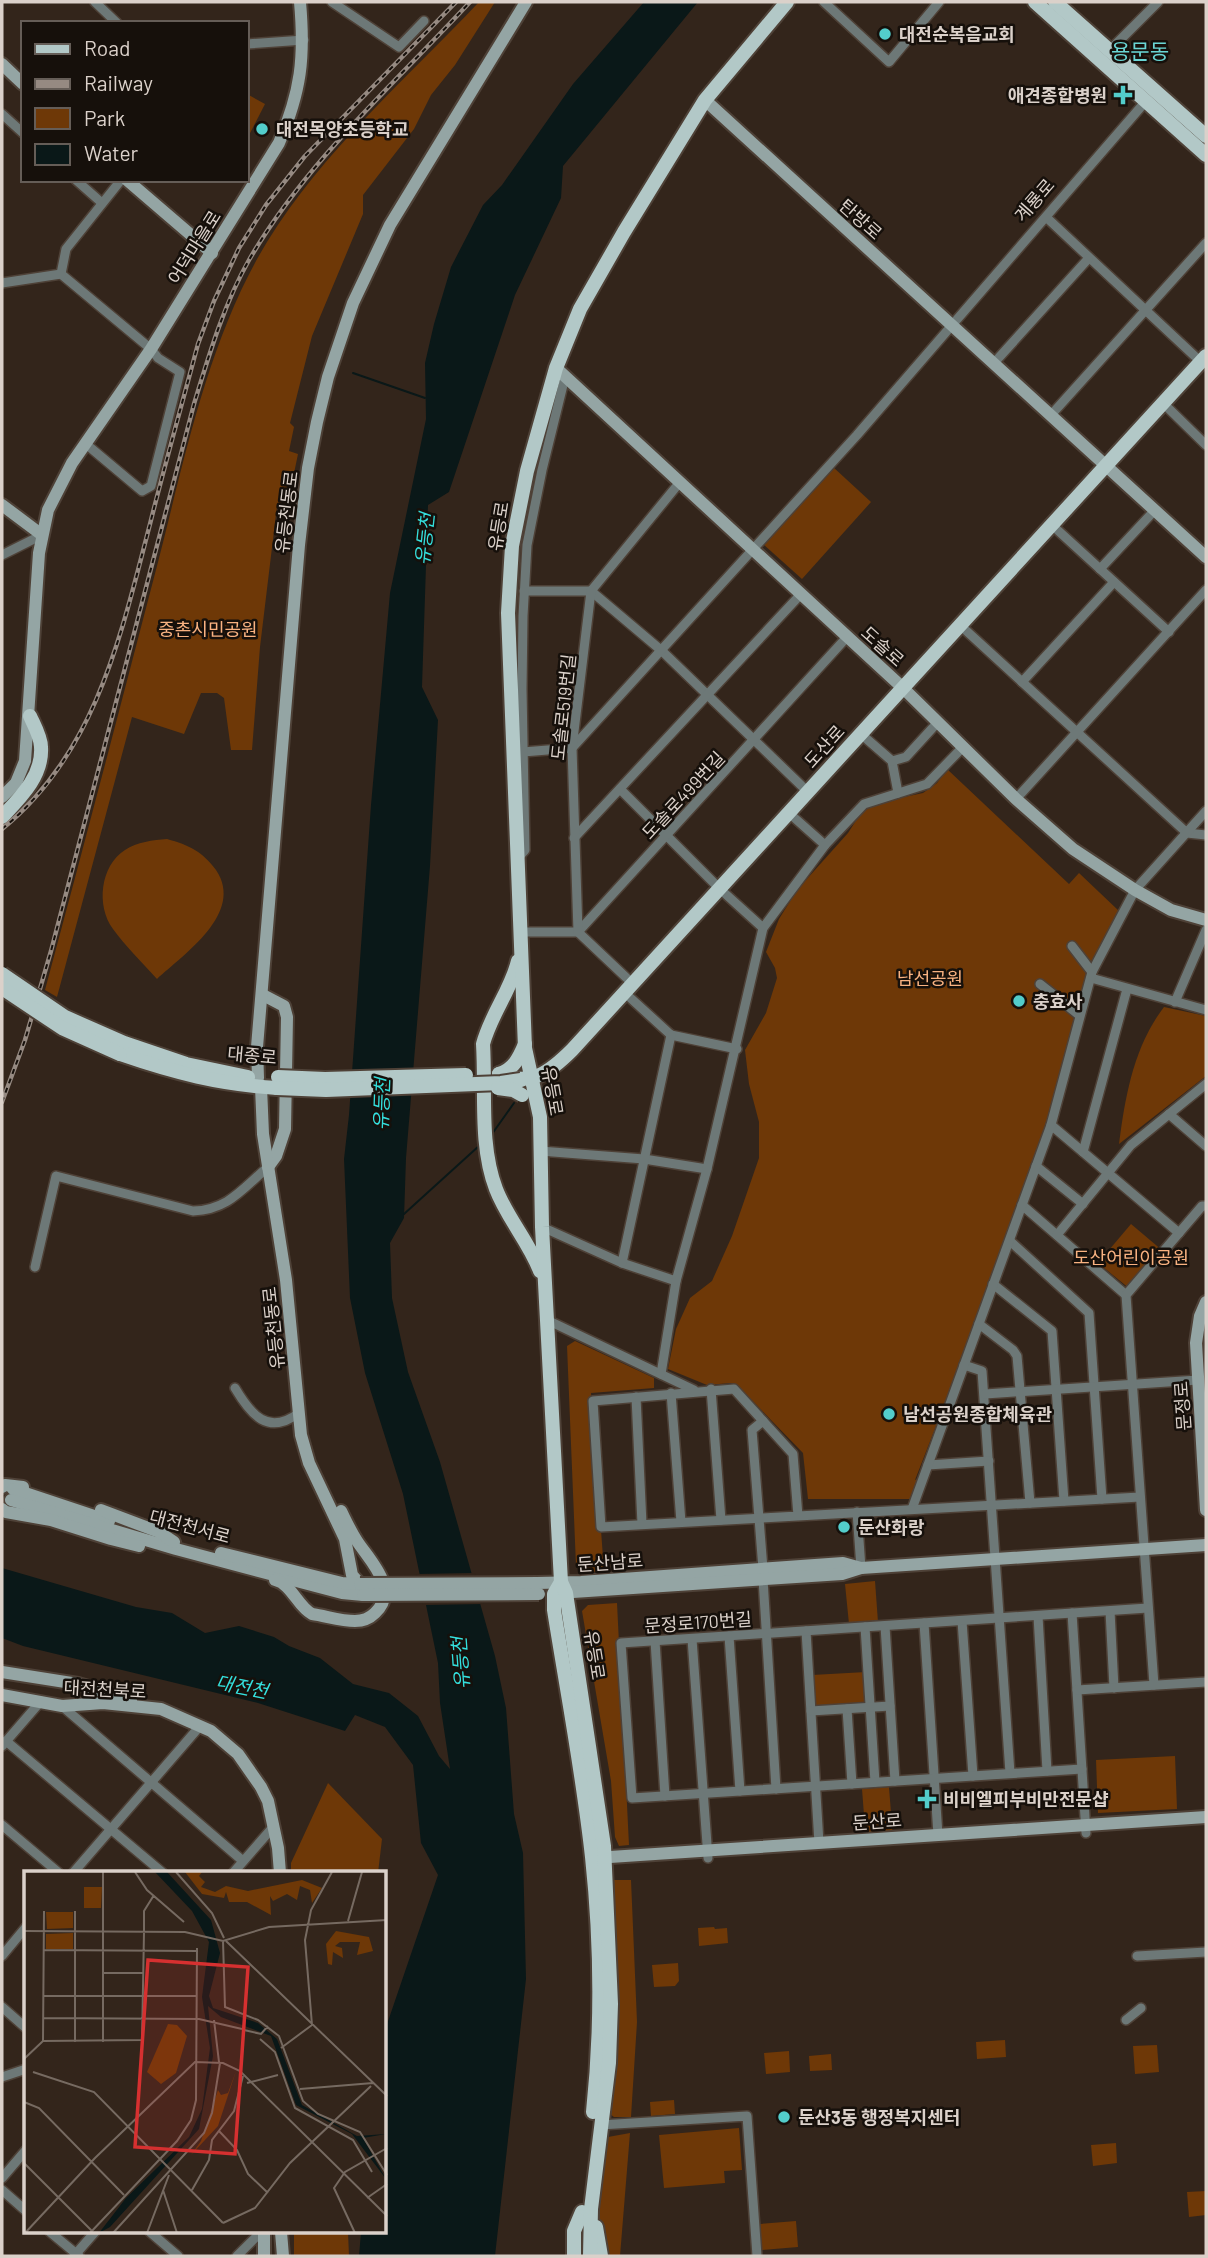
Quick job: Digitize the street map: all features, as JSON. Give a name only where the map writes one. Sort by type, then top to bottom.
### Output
[{"type":"main road","name":"어덕마을로","points":[[2,797],[16,783],[25,761],[42,535],[48,510],[72,463],[151,349],[279,143],[301,76],[304,40],[300,2]]},
{"type":"main road","name":"유등천동로","points":[[361,1590],[352,1575],[345,1539],[313,1470],[301,1435],[286,1280],[263,1134],[259,1082],[257,1047],[299,545],[308,468],[328,377],[353,303],[390,225],[526,2]]},
{"type":"main road","name":"유등로","points":[[590,2256],[587,2211],[600,2023],[599,1800],[551,1589],[547,1320],[540,1117],[526,1079],[522,1051],[522,937],[508,613],[512,546],[527,471],[580,309],[705,100],[787,2]]},
{"type":"main road","points":[[1035,2],[1206,155]]},
{"type":"main road","points":[[1055,2],[1206,134]]},
{"type":"main road","points":[[2,64],[21,82]]},
{"type":"main road","name":"탄방로","points":[[705,100],[1206,558]]},
{"type":"main road","points":[[129,182],[212,253]]},
{"type":"main road","name":"도산로","points":[[526,1079],[552,1070],[629,989],[1204,359]]},
{"type":"main road","name":"도솔로","points":[[561,372],[903,688],[1016,799],[1073,849],[1171,910],[1206,920]]},
{"type":"main road","points":[[2,505],[42,535]]},
{"type":"main road","points":[[2,817],[33,780],[41,746],[30,716]]},
{"type":"main road","points":[[522,937],[514,977],[488,1025],[483,1044],[486,1124],[489,1166],[497,1192],[534,1255],[545,1286]]},
{"type":"main road","name":"대종로","points":[[2,974],[65,1017],[122,1049],[172,1072],[222,1083],[499,1074],[526,1079]]},
{"type":"main road","name":"대종로","points":[[2,988],[62,1028],[122,1049]]},
{"type":"main road","points":[[262,995],[284,1006],[287,1017],[285,1129],[276,1156],[268,1167]]},
{"type":"main road","points":[[499,1074],[507,1071],[522,1051]]},
{"type":"main road","name":"대종로","points":[[277,1082],[326,1090],[501,1083],[526,1079]]},
{"type":"main road","points":[[462,1084],[513,1090],[522,1096],[540,1117]]},
{"type":"main road","name":"문정로","points":[[1206,1302],[1197,1333],[1206,1510]]},
{"type":"main road","points":[[232,1564],[249,1574],[282,1582],[306,1611],[312,1614],[353,1621],[363,1620],[373,1615],[381,1606],[385,1592],[379,1573],[356,1539],[326,1481],[313,1470]]},
{"type":"main road","points":[[7,1496],[6,1512],[51,1520],[144,1547],[175,1546],[342,1593],[361,1590]]},
{"type":"main road","name":"대전천서로","points":[[7,1496],[175,1546],[327,1579],[361,1590]]},
{"type":"main road","name":"둔산남로","points":[[361,1590],[551,1589],[763,1574],[843,1563],[861,1568],[1206,1545]]},
{"type":"main road","points":[[327,1579],[342,1575],[349,1557]]},
{"type":"main road","points":[[2,1672],[78,1684],[161,1709]]},
{"type":"main road","name":"대전천북로","points":[[2,1695],[62,1706],[103,1703],[161,1709],[200,1726],[221,1739],[250,1769],[268,1801],[280,1871]]},
{"type":"main road","name":"둔산로","points":[[599,1861],[1086,1829],[1206,1817]]},
{"type":"main road","name":"둔산로","points":[[708,1854],[938,1835],[1206,1825]]},
{"type":"main road","name":"유등로","points":[[582,2256],[609,2063],[611,2004],[599,1861]]},
{"type":"main road","points":[[574,2256],[574,2231],[587,2211]]},
{"type":"main road","points":[[587,2211],[600,2242],[601,2256]]},
{"type":"main road","points":[[263,2234],[264,2256]]},
{"type":"main road","points":[[281,2234],[283,2256]]},
{"type":"street","points":[[95,2],[115,21]]},
{"type":"street","points":[[332,2],[350,6],[399,47],[424,21]]},
{"type":"street","points":[[824,2],[889,62],[939,2]]},
{"type":"street","points":[[1110,50],[1158,2]]},
{"type":"street","points":[[248,44],[304,40]]},
{"type":"street","name":"계룡로","points":[[572,748],[857,435],[1146,101]]},
{"type":"street","points":[[2,114],[21,131]]},
{"type":"street","points":[[78,182],[103,203]]},
{"type":"street","points":[[61,274],[66,248],[119,182]]},
{"type":"street","points":[[1046,216],[1146,311],[1204,359]]},
{"type":"street","points":[[1051,415],[1206,243]]},
{"type":"street","points":[[994,363],[1088,258]]},
{"type":"street","points":[[2,283],[61,274],[151,349],[158,358],[180,372],[151,486],[142,491],[86,444]]},
{"type":"street","points":[[518,859],[525,850],[522,689],[527,545],[561,372]]},
{"type":"street","points":[[1163,403],[1206,445]]},
{"type":"street","points":[[592,592],[680,482]]},
{"type":"street","points":[[1100,569],[1155,510]]},
{"type":"street","points":[[1052,525],[1169,632]]},
{"type":"street","points":[[2,555],[42,535]]},
{"type":"street","points":[[1022,682],[1114,582]]},
{"type":"street","points":[[1016,799],[1206,590]]},
{"type":"street","points":[[524,591],[592,592],[662,651],[808,792]]},
{"type":"street","name":"도솔로519번길","points":[[578,932],[572,748],[592,592]]},
{"type":"street","points":[[574,838],[801,594]]},
{"type":"street","points":[[960,625],[1187,833],[1206,835]]},
{"type":"street","name":"도솔로499번길","points":[[578,932],[847,637]]},
{"type":"street","points":[[892,761],[906,757],[938,722]]},
{"type":"street","points":[[861,734],[892,761],[898,793]]},
{"type":"street","points":[[661,1374],[676,1281],[737,1049],[763,928],[825,845],[864,804],[927,784],[963,747]]},
{"type":"street","points":[[523,752],[572,748]]},
{"type":"street","points":[[620,789],[763,928]]},
{"type":"street","points":[[912,1509],[1051,1125],[1091,975],[1135,890],[1206,811]]},
{"type":"street","points":[[789,813],[825,845]]},
{"type":"street","points":[[1175,1002],[1206,930]]},
{"type":"street","points":[[522,937],[578,932],[671,1035],[737,1049]]},
{"type":"street","points":[[1072,946],[1091,975],[1127,989],[1206,1010]]},
{"type":"street","points":[[1040,984],[1079,1015]]},
{"type":"street","points":[[1083,1152],[1127,989]]},
{"type":"street","points":[[622,1263],[671,1035]]},
{"type":"street","points":[[1057,1235],[1131,1145],[1205,1086]]},
{"type":"street","points":[[1169,1114],[1206,1146]]},
{"type":"street","points":[[1051,1125],[1179,1233]]},
{"type":"street","points":[[541,1151],[644,1159],[707,1169]]},
{"type":"street","points":[[1036,1166],[1083,1204]]},
{"type":"street","points":[[35,1267],[56,1177],[193,1211],[211,1210],[223,1205],[268,1167]]},
{"type":"street","points":[[1022,1205],[1126,1295],[1154,1685]]},
{"type":"street","points":[[1126,1295],[1202,1206],[1206,1206]]},
{"type":"street","points":[[542,1227],[622,1263],[676,1281]]},
{"type":"street","points":[[1010,1241],[1089,1313],[1102,1499]]},
{"type":"street","points":[[993,1284],[1052,1331],[1064,1501]]},
{"type":"street","points":[[547,1320],[697,1391]]},
{"type":"street","points":[[979,1324],[1017,1356],[1030,1503]]},
{"type":"street","points":[[964,1365],[982,1371],[985,1394],[1010,1773]]},
{"type":"street","points":[[985,1394],[1198,1380]]},
{"type":"street","points":[[235,1388],[246,1408],[256,1418],[267,1422],[289,1420],[299,1413]]},
{"type":"street","points":[[798,1516],[793,1454],[734,1389],[593,1401],[601,1527],[642,1524],[798,1516],[1102,1499],[1140,1496]]},
{"type":"street","points":[[711,1390],[721,1520]]},
{"type":"street","points":[[671,1394],[681,1522]]},
{"type":"street","points":[[636,1397],[642,1524]]},
{"type":"street","points":[[763,1421],[752,1430],[776,1789]]},
{"type":"street","points":[[928,1465],[989,1461]]},
{"type":"street","points":[[857,1512],[861,1568]]},
{"type":"street","name":"문정로170번길","points":[[1082,1769],[632,1798],[621,1643],[1148,1608]]},
{"type":"street","points":[[1110,1611],[1114,1688]]},
{"type":"street","points":[[1072,1614],[1086,1829]]},
{"type":"street","points":[[1038,1616],[1047,1771]]},
{"type":"street","points":[[962,1621],[973,1776]]},
{"type":"street","points":[[923,1623],[938,1835]]},
{"type":"street","points":[[885,1626],[895,1781]]},
{"type":"street","points":[[865,1627],[875,1782]]},
{"type":"street","points":[[806,1631],[819,1843]]},
{"type":"street","points":[[729,1636],[740,1791]]},
{"type":"street","points":[[692,1639],[708,1854]]},
{"type":"street","points":[[655,1641],[665,1796]]},
{"type":"street","points":[[1077,1690],[1206,1682]]},
{"type":"street","points":[[41,1701],[4,1744],[161,1871]]},
{"type":"street","points":[[62,1706],[243,1861]]},
{"type":"street","points":[[811,1711],[890,1706]]},
{"type":"street","points":[[847,1709],[852,1784]]},
{"type":"street","points":[[75,1871],[200,1726]]},
{"type":"street","points":[[2,1825],[57,1871]]},
{"type":"street","points":[[235,1871],[274,1826]]},
{"type":"street","points":[[2,1956],[24,1929]]},
{"type":"street","points":[[1137,1956],[1206,1952]]},
{"type":"street","points":[[2,2007],[24,2026]]},
{"type":"street","points":[[1126,2020],[1141,2008]]},
{"type":"street","points":[[2,2077],[24,2070]]},
{"type":"street","points":[[600,2125],[747,2116],[757,2256]]},
{"type":"street","points":[[2,2178],[24,2152]]},
{"type":"street","points":[[2,2190],[24,2209]]},
{"type":"street","points":[[52,2234],[76,2255],[93,2234]]},
{"type":"street","points":[[152,2234],[178,2256]]},
{"type":"street","points":[[237,2256],[261,2234]]},
{"type":"green space","name":"중촌시민공원","points":[[479,2],[495,2],[455,65],[431,95],[414,129],[363,195],[363,214],[312,336],[290,423],[294,427],[289,451],[298,454],[287,507],[277,506],[260,647],[252,750],[231,750],[224,698],[217,693],[201,693],[184,734],[132,717],[57,997],[45,990],[200,400],[229,318],[246,279],[267,242],[313,177],[339,146]]},
{"type":"green space","points":[[248,95],[265,104],[248,137]]},
{"type":"green space","points":[[833,467],[871,502],[802,579],[763,544]]},
{"type":"green space","name":"남선공원","points":[[947,769],[1069,884],[1079,873],[1119,911],[1087,977],[1049,1125],[993,1280],[915,1480],[922,1477],[911,1499],[808,1499],[803,1453],[743,1391],[731,1383],[707,1385],[668,1369],[676,1329],[690,1298],[712,1281],[732,1236],[759,1158],[759,1122],[749,1084],[745,1050],[766,1013],[777,978],[766,952],[779,919],[797,890],[848,833],[862,811],[885,801],[923,793],[937,783]]},
{"type":"green space","points":[[167,839],[195,850],[206,858],[216,870],[223,886],[223,902],[208,931],[157,979],[113,929],[104,909],[103,887],[110,866],[125,850],[140,843]]},
{"type":"green space","points":[[1164,1007],[1206,1016],[1206,1076],[1119,1144],[1132,1072],[1145,1038]]},
{"type":"green space","name":"도산어린이공원","points":[[1131,1224],[1163,1251],[1130,1289],[1098,1263]]},
{"type":"green space","points":[[575,1341],[654,1378],[654,1388],[591,1393],[604,1571],[587,1572],[576,1566],[567,1346]]},
{"type":"green space","points":[[875,1581],[878,1622],[849,1624],[845,1584]]},
{"type":"green space","points":[[617,1603],[629,1845],[619,1846],[615,1837],[611,1781],[582,1611],[588,1605]]},
{"type":"green space","points":[[866,1672],[868,1703],[814,1706],[812,1675]]},
{"type":"green space","points":[[1175,1756],[1177,1809],[1098,1813],[1096,1760]]},
{"type":"green space","points":[[328,1783],[382,1839],[378,1871],[291,1871],[291,1863]]},
{"type":"green space","points":[[889,1787],[893,1839],[866,1841],[862,1789]]},
{"type":"green space","points":[[614,1880],[631,1880],[637,2022],[631,2117],[614,2117],[610,2114],[618,2021]]},
{"type":"green space","points":[[698,1928],[727,1928],[728,1943],[699,1946]]},
{"type":"green space","points":[[678,1963],[679,1981],[675,1986],[654,1987],[652,1965]]},
{"type":"green space","points":[[1005,2040],[1006,2057],[977,2059],[976,2042]]},
{"type":"green space","points":[[1157,2045],[1159,2072],[1135,2074],[1133,2046]]},
{"type":"green space","points":[[789,2051],[790,2072],[766,2074],[764,2053]]},
{"type":"green space","points":[[831,2054],[832,2070],[810,2071],[809,2056]]},
{"type":"green space","points":[[674,2100],[675,2114],[651,2116],[650,2102]]},
{"type":"green space","points":[[739,2128],[742,2170],[724,2171],[725,2183],[664,2188],[659,2135]]},
{"type":"green space","points":[[630,2133],[620,2256],[603,2256],[597,2205],[605,2140]]},
{"type":"green space","points":[[1116,2143],[1117,2163],[1093,2166],[1091,2145]]},
{"type":"green space","points":[[1206,2191],[1206,2215],[1189,2217],[1187,2192]]},
{"type":"green space","points":[[796,2221],[798,2247],[762,2250],[760,2224]]},
{"type":"green space","points":[[294,2234],[348,2234],[349,2256],[294,2256]]},
{"type":"water","points":[[644,2],[698,2],[563,166],[561,198],[515,295],[449,492],[428,505],[422,687],[438,720],[404,1218],[390,1243],[392,1298],[408,1372],[440,1462],[495,1656],[506,1708],[514,1814],[523,1853],[526,1979],[495,2256],[359,2256],[361,2234],[387,2234],[387,2024],[438,1875],[421,1843],[413,1765],[385,1727],[355,1715],[345,1731],[258,1703],[23,1646],[2,1638],[2,1568],[136,1607],[172,1613],[205,1633],[239,1626],[274,1637],[320,1658],[353,1684],[389,1693],[418,1716],[439,1756],[450,1769],[440,1703],[438,1663],[403,1494],[365,1373],[350,1298],[344,1159],[390,593],[426,419],[425,363],[451,267],[483,205],[502,185],[573,84]]},
{"type":"pier","points":[[475,1573],[484,1604],[423,1605],[416,1574]]},
{"type":"waterway","points":[[353,373],[425,398]]},
{"type":"waterway","points":[[492,1134],[514,1103]]},
{"type":"waterway","points":[[404,1214],[480,1145]]},
{"type":"railway","points":[[2,829],[34,799],[61,765],[100,690],[128,608],[198,344],[214,301],[239,248],[266,205],[305,156],[456,2]]},
{"type":"railway","points":[[2,1102],[25,1040],[51,951],[194,404],[232,294],[249,260],[297,190],[352,125],[470,2]]},
{"type":"place","name":"대전순복음교회","points":[[885,34]]},
{"type":"place","name":"애견종합병원","points":[[1123,95]]},
{"type":"place","name":"대전목양초등학교","points":[[262,129]]},
{"type":"place","name":"충효사","points":[[1019,1001]]},
{"type":"place","name":"남선공원종합체육관","points":[[889,1414]]},
{"type":"place","name":"둔산화랑","points":[[844,1527]]},
{"type":"place","name":"비비엘피부비만전문샵","points":[[927,1799]]},
{"type":"place","name":"둔산3동 행정복지센터","points":[[784,2117]]},
{"type":"district","name":"용문동","points":[[1140,50]]},
{"type":"water label","name":"유등천","points":[[424,539]]},
{"type":"water label","name":"유등천","points":[[381,1104]]},
{"type":"water label","name":"유등천","points":[[460,1663]]},
{"type":"water label","name":"대전천","points":[[242,1686]]}]
